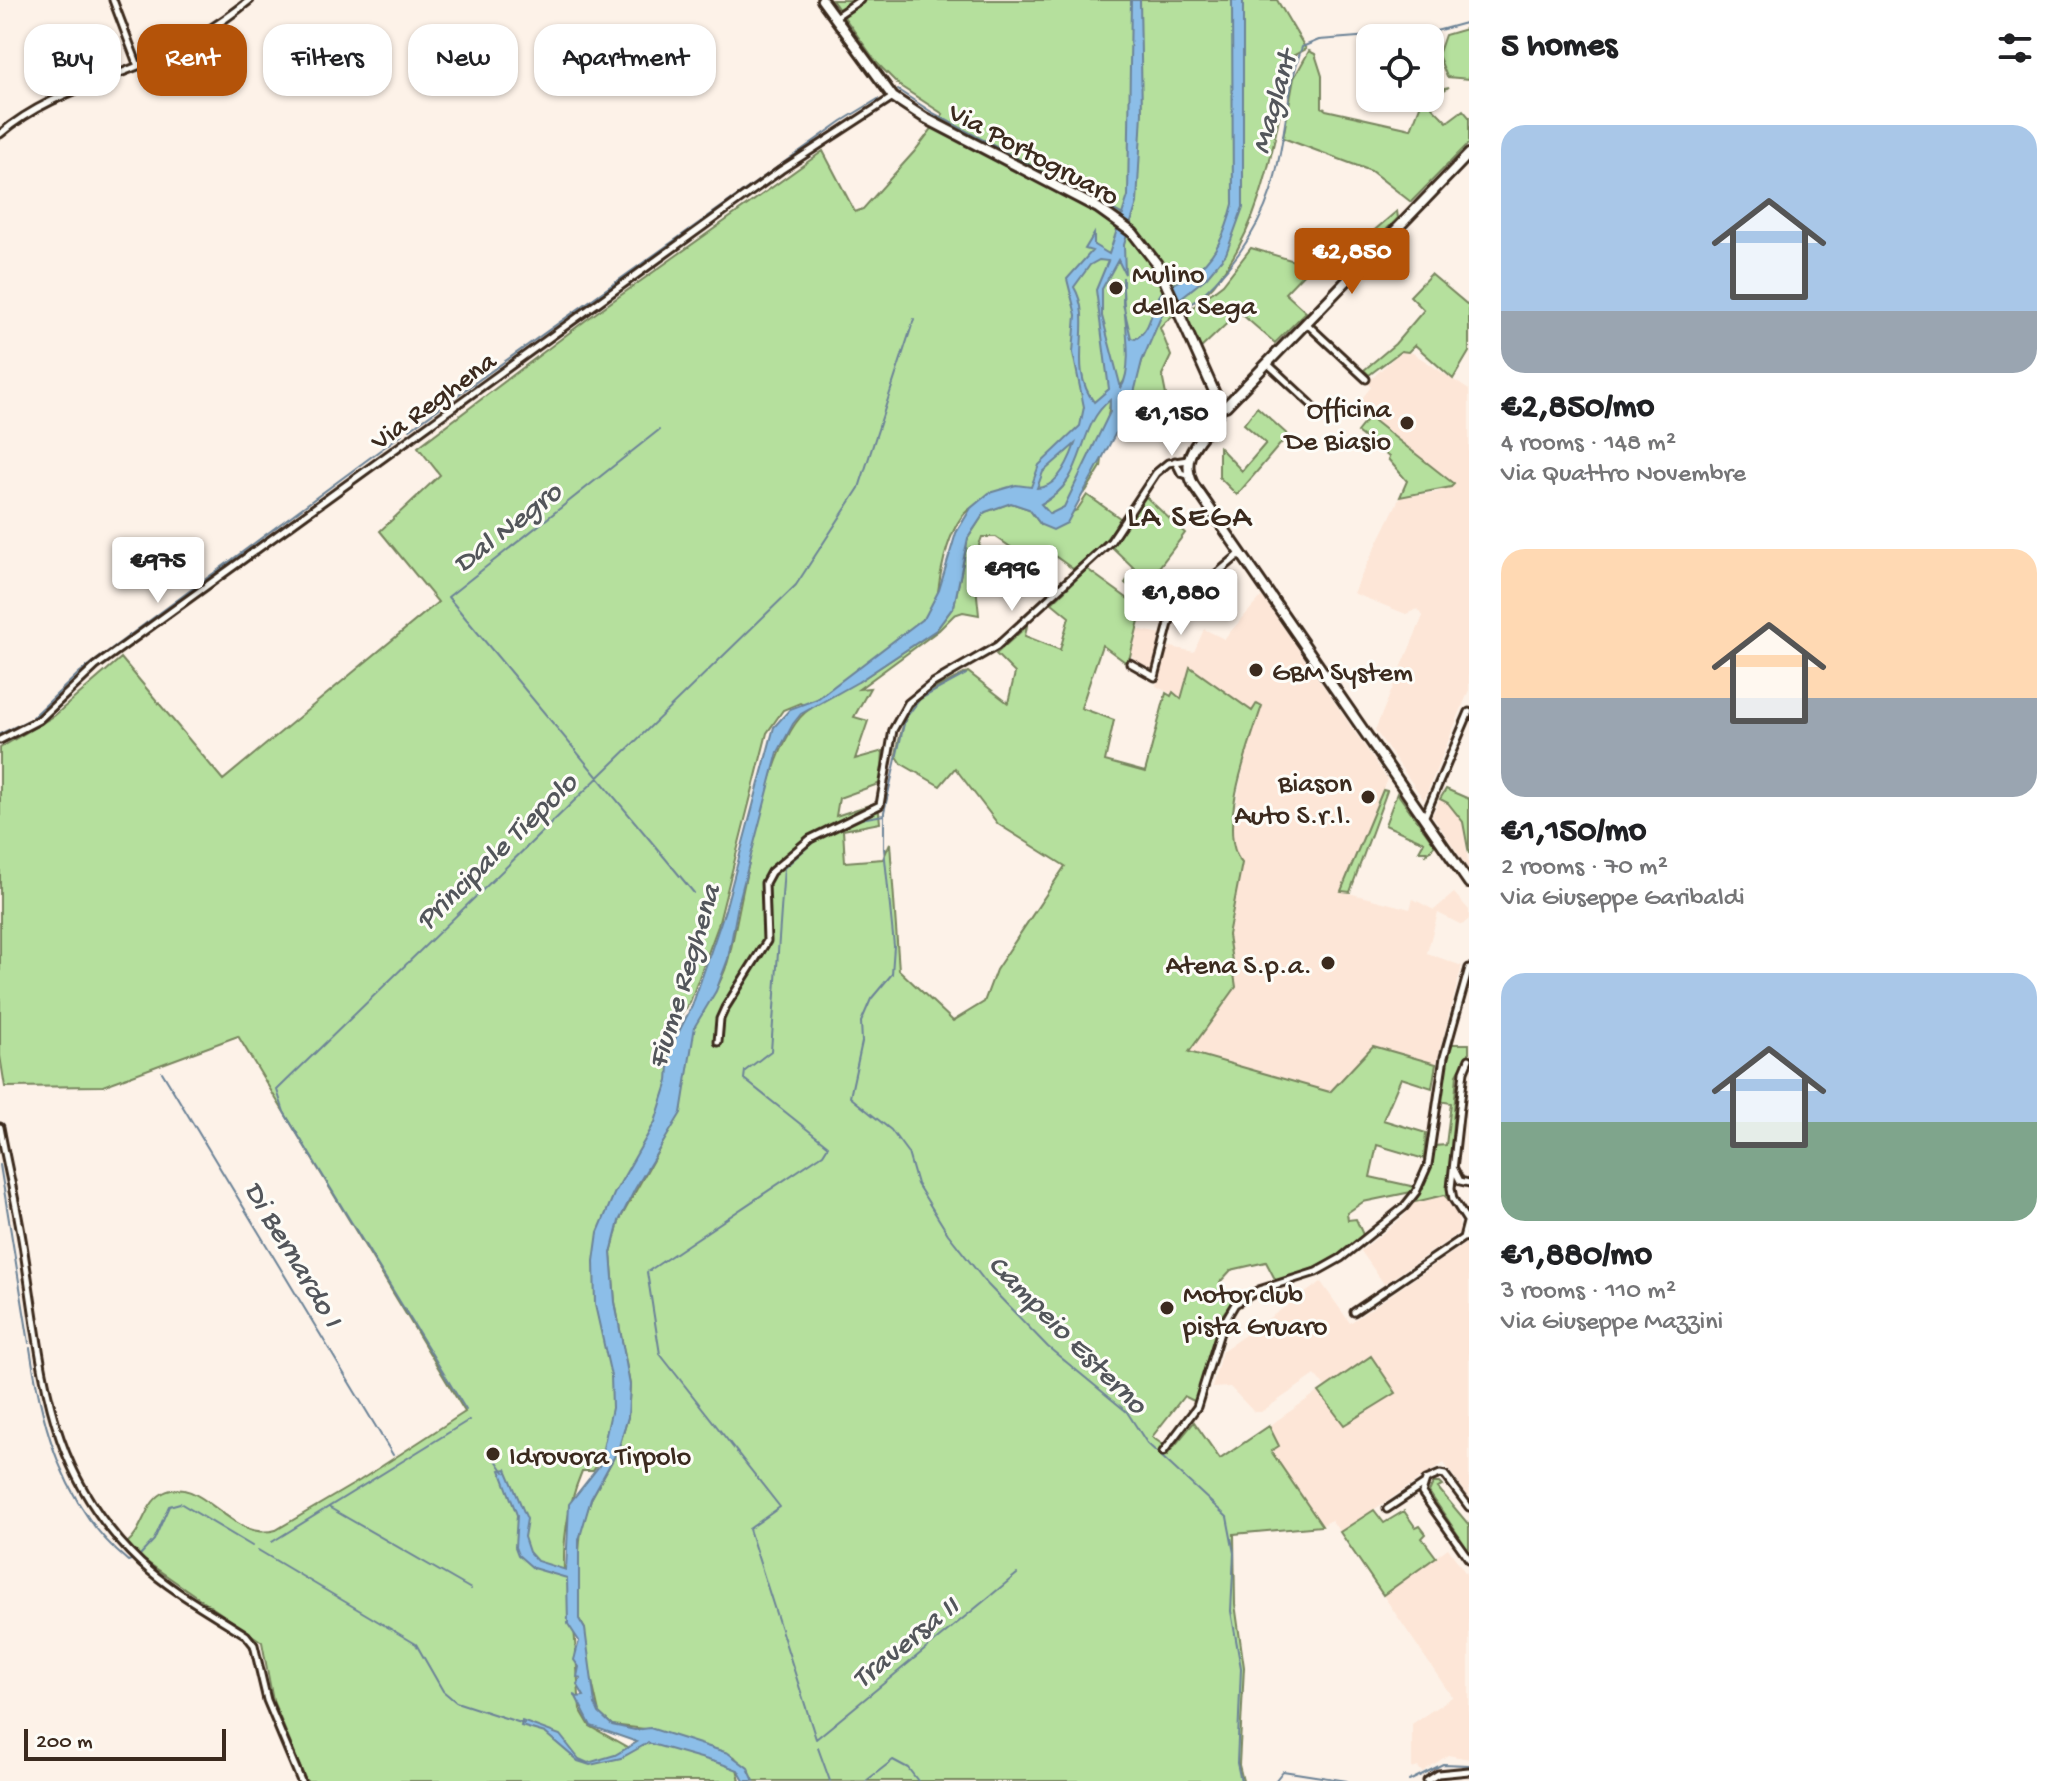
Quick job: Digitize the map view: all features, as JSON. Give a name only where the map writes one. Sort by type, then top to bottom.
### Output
[{"type":"main road","name":"Via Portogruaro","points":[[822,0],[893,97],[925,118],[1098,208],[1133,233],[1164,279],[1221,407]]},
{"type":"main road","points":[[1469,154],[1226,406],[1221,407],[1197,438],[1188,460],[1190,476],[1241,553],[1469,883]]},
{"type":"street","points":[[113,0],[137,63]]},
{"type":"street","points":[[219,24],[250,0]]},
{"type":"street","points":[[834,17],[860,0]]},
{"type":"street","points":[[0,134],[35,107],[137,66]]},
{"type":"street","name":"Via Reghena","points":[[0,740],[29,727],[96,666],[781,170],[893,97]]},
{"type":"street","points":[[1305,322],[1366,379]]},
{"type":"street","points":[[1267,363],[1311,404]]},
{"type":"street","points":[[718,1042],[720,1019],[725,1008],[767,941],[765,883],[771,872],[810,839],[880,805],[893,730],[908,703],[933,683],[997,646],[1098,555],[1156,473],[1174,461],[1188,460]]},
{"type":"street","points":[[1174,461],[1181,473],[1190,476]]},
{"type":"street","points":[[1130,663],[1155,677],[1172,612],[1241,553]]},
{"type":"street","points":[[1424,819],[1469,712]]},
{"type":"street","points":[[1163,1452],[1197,1407],[1222,1326],[1235,1304],[1259,1290],[1316,1272],[1341,1258],[1404,1207],[1423,1180],[1444,1057],[1469,968]]},
{"type":"street","points":[[1469,1059],[1464,1071],[1453,1199],[1469,1223]]},
{"type":"street","points":[[0,1127],[23,1245],[48,1408],[62,1449],[82,1489],[106,1523],[140,1560],[246,1635],[254,1645],[267,1700],[301,1781]]},
{"type":"street","points":[[1454,1164],[1455,1176],[1469,1183]]},
{"type":"street","points":[[1354,1312],[1466,1238],[1469,1215]]},
{"type":"street","points":[[1387,1509],[1432,1476],[1445,1475],[1469,1507]]},
{"type":"street","points":[[1423,1485],[1422,1493],[1429,1506],[1469,1559]]},
{"type":"street","points":[[1427,1781],[1438,1774],[1469,1771]]},
{"type":"shaded area","points":[[1401,351],[1413,353],[1469,390],[1469,690],[1424,800],[1375,730],[1423,616],[1418,609],[1406,614],[1353,593],[1400,497],[1439,492],[1402,444],[1356,406],[1371,387],[1367,383]]},
{"type":"shaded area","points":[[1262,596],[1387,779],[1341,891],[1410,909],[1413,899],[1434,910],[1454,893],[1469,910],[1469,919],[1462,925],[1438,913],[1427,953],[1462,966],[1436,1064],[1373,1046],[1330,1092],[1189,1052],[1236,987],[1228,935],[1242,863],[1234,854],[1230,835],[1246,754],[1262,707],[1252,712],[1190,668],[1181,699],[1156,686],[1167,646],[1194,652],[1204,629],[1224,639]]},
{"type":"shaded area","points":[[1137,629],[1162,634],[1153,669],[1148,671],[1130,655]]},
{"type":"shaded area","points":[[1440,799],[1448,803],[1463,823],[1469,870],[1432,815]]},
{"type":"shaded area","points":[[1445,1195],[1458,1216],[1460,1232],[1384,1284],[1361,1251],[1403,1217],[1415,1202]]},
{"type":"shaded area","points":[[1465,1244],[1469,1245],[1469,1497],[1444,1463],[1340,1532],[1331,1520],[1322,1526],[1271,1451],[1279,1446],[1269,1426],[1325,1387],[1315,1375],[1261,1412],[1254,1412],[1230,1387],[1212,1388],[1222,1351],[1321,1282],[1350,1323]]},
{"type":"shaded area","points":[[1448,1548],[1469,1578],[1469,1759],[1448,1755],[1422,1772],[1418,1767],[1412,1769],[1412,1724],[1452,1697],[1383,1595]]},
{"type":"green space","points":[[832,0],[1277,0],[1306,49],[1291,57],[1266,177],[1245,234],[1231,261],[1201,298],[1172,316],[1160,328],[1171,356],[1162,375],[1166,395],[1148,403],[1157,412],[1148,420],[1147,432],[1120,433],[1146,348],[1110,402],[1101,467],[1086,491],[1057,513],[1050,514],[1042,509],[1041,503],[1047,501],[1010,498],[982,503],[964,514],[944,557],[937,617],[858,682],[936,630],[954,606],[968,538],[985,512],[1011,503],[1029,509],[1041,525],[1077,510],[1087,495],[1120,518],[1111,533],[1073,569],[1045,549],[1035,564],[996,537],[982,537],[979,545],[991,561],[975,576],[979,615],[963,612],[954,615],[939,630],[859,689],[870,688],[854,717],[868,721],[855,759],[883,751],[881,783],[839,798],[836,816],[878,802],[880,823],[843,830],[845,862],[883,859],[890,843],[899,970],[953,1021],[984,1002],[996,970],[1065,866],[998,824],[955,768],[940,786],[902,764],[896,755],[900,736],[917,701],[968,672],[1008,703],[1015,673],[996,654],[1027,626],[1025,636],[1060,650],[1069,617],[1052,603],[1087,569],[1142,609],[1128,664],[1102,645],[1081,708],[1114,720],[1105,761],[1145,772],[1166,693],[1171,696],[1173,692],[1181,699],[1190,667],[1252,711],[1257,703],[1262,706],[1243,763],[1233,810],[1235,849],[1242,863],[1228,935],[1236,987],[1189,1052],[1330,1092],[1373,1046],[1436,1064],[1432,1088],[1401,1078],[1383,1120],[1426,1133],[1424,1159],[1377,1145],[1370,1177],[1415,1187],[1411,1192],[1363,1202],[1347,1213],[1348,1220],[1356,1219],[1364,1237],[1312,1269],[1276,1281],[1266,1262],[1231,1270],[1220,1282],[1232,1302],[1223,1314],[1196,1402],[1184,1396],[1152,1437],[1165,1446],[1167,1455],[1194,1422],[1220,1459],[1269,1426],[1279,1446],[1271,1451],[1322,1526],[1234,1534],[1235,1604],[1244,1667],[1239,1765],[1243,1781],[754,1781],[734,1756],[740,1781],[306,1781],[273,1701],[262,1642],[144,1560],[127,1543],[157,1498],[177,1489],[203,1499],[244,1527],[259,1531],[276,1530],[465,1412],[238,1036],[103,1086],[5,1087],[0,1056],[0,748],[54,716],[121,658],[223,780],[438,602],[380,531],[440,475],[418,447],[586,320],[823,151],[855,212],[863,209],[943,114],[900,86],[877,63]],"holes":[[[800,703],[810,709],[794,725],[768,785],[729,957],[719,983],[694,1028],[685,1071],[670,1045],[672,1029],[690,1002],[718,926],[767,733],[783,710]],[[682,1108],[619,1221],[611,1253],[615,1302],[630,1385],[628,1417],[618,1450],[591,1499],[581,1529],[577,1575],[579,1619],[585,1629],[586,1655],[599,1713],[612,1725],[653,1730],[629,1748],[590,1726],[580,1709],[570,1572],[564,1571],[565,1546],[570,1508],[582,1471],[593,1471],[609,1447],[617,1368],[604,1219]]]},
{"type":"green space","points":[[1469,28],[1469,79],[1447,77],[1444,70],[1445,35]]},
{"type":"green space","points":[[1309,51],[1315,54],[1322,76],[1322,107],[1326,110],[1411,129],[1418,112],[1437,112],[1447,122],[1463,110],[1469,117],[1469,143],[1411,202],[1371,171],[1283,138],[1294,78]]},
{"type":"green space","points":[[1397,211],[1398,218],[1339,276],[1329,269]]},
{"type":"green space","points":[[1251,248],[1311,266],[1285,293],[1306,312],[1275,343],[1239,312],[1200,349],[1184,314],[1223,284]]},
{"type":"green space","points":[[1431,274],[1469,306],[1469,352],[1453,379],[1415,345],[1408,352],[1401,351],[1369,375],[1364,370],[1395,344],[1424,310],[1410,296]]},
{"type":"green space","points":[[1257,407],[1288,435],[1237,495],[1219,477],[1219,447],[1242,471],[1266,443],[1244,424]]},
{"type":"green space","points":[[1369,417],[1454,484],[1400,497],[1407,481],[1389,457],[1357,432]]},
{"type":"green space","points":[[1145,496],[1185,533],[1157,570],[1180,596],[1170,605],[1149,584],[1145,598],[1125,583],[1135,569],[1112,547]]},
{"type":"green space","points":[[1446,789],[1469,799],[1469,854],[1463,822],[1448,803],[1440,799]]},
{"type":"green space","points":[[1383,790],[1387,791],[1350,892],[1341,891]]},
{"type":"green space","points":[[1397,793],[1435,845],[1425,856],[1427,851],[1419,851],[1424,842],[1385,825]]},
{"type":"green space","points":[[1450,1044],[1469,1044],[1469,1054],[1457,1074],[1447,1198],[1444,1195],[1415,1202],[1430,1169],[1434,1146],[1446,1145],[1451,1103],[1439,1101]]},
{"type":"green space","points":[[1371,1356],[1396,1393],[1344,1425],[1319,1392]]},
{"type":"green space","points":[[1433,1483],[1442,1486],[1438,1488],[1469,1525],[1469,1551],[1429,1492]]},
{"type":"green space","points":[[1374,1510],[1384,1523],[1404,1511],[1416,1528],[1420,1526],[1426,1534],[1422,1538],[1436,1557],[1383,1595],[1340,1532]]},
{"type":"water","points":[[1131,0],[1140,0],[1142,113],[1137,203],[1124,245],[1125,274],[1118,260],[1102,289],[1102,316],[1121,388],[1128,350],[1125,311],[1131,338],[1135,339],[1145,330],[1162,292],[1206,262],[1227,225],[1233,204],[1232,0],[1243,0],[1243,207],[1226,254],[1206,278],[1163,312],[1142,361],[1131,405],[1067,523],[1053,530],[1041,525],[1029,509],[1011,503],[985,512],[968,538],[954,606],[936,630],[858,682],[801,714],[793,724],[778,752],[738,905],[728,959],[716,991],[695,1026],[681,1113],[619,1221],[611,1253],[615,1302],[630,1385],[628,1417],[618,1450],[591,1499],[579,1540],[579,1619],[585,1629],[595,1704],[599,1713],[612,1725],[635,1730],[650,1728],[728,1753],[748,1768],[754,1781],[744,1781],[738,1770],[722,1764],[648,1743],[621,1758],[590,1765],[578,1761],[545,1733],[521,1726],[522,1721],[560,1735],[579,1759],[588,1763],[615,1755],[637,1742],[591,1726],[574,1693],[577,1697],[584,1696],[577,1684],[581,1678],[577,1677],[579,1667],[574,1660],[579,1641],[568,1624],[567,1578],[533,1568],[518,1555],[515,1547],[517,1515],[500,1470],[506,1469],[527,1519],[524,1537],[529,1552],[537,1561],[566,1570],[569,1504],[599,1466],[612,1408],[611,1376],[595,1305],[594,1261],[598,1232],[614,1194],[655,1122],[668,1081],[670,1049],[692,1006],[725,910],[774,727],[790,709],[817,699],[925,617],[939,590],[956,533],[971,508],[989,493],[1016,485],[1031,487],[1039,465],[1080,426],[1084,407],[1073,353],[1076,315],[1067,279],[1092,251],[1085,249],[1094,234],[1094,245],[1109,254],[1128,196]],"holes":[[[1099,260],[1108,261],[1096,290],[1109,389],[1094,402],[1082,374],[1082,315],[1074,287],[1090,265]],[[1110,400],[1110,412],[1064,507],[1050,514],[1041,504],[1067,482],[1099,412]],[[1075,444],[1056,479],[1037,488],[1043,472]]]},
{"type":"waterway","name":"Maglant","points":[[1190,305],[1215,282],[1238,254],[1265,207],[1276,173],[1292,83],[1302,47],[1319,40],[1436,31],[1469,22]]},
{"type":"waterway","points":[[898,90],[933,113],[1123,215]]},
{"type":"waterway","points":[[410,429],[842,121],[878,99]]},
{"type":"waterway","name":"Principale Tiepolo","points":[[466,1410],[284,1112],[277,1090],[796,585],[859,488],[914,319]]},
{"type":"waterway","name":"Dal Negro","points":[[659,430],[448,597],[694,893]]},
{"type":"waterway","points":[[0,734],[31,719],[80,672],[402,434]]},
{"type":"waterway","name":"Campeio Esterno","points":[[966,674],[920,699],[905,719],[884,812],[884,849],[894,946],[892,974],[871,999],[861,1022],[862,1042],[850,1097],[891,1130],[908,1153],[917,1184],[948,1234],[988,1285],[1048,1347],[1127,1412],[1147,1443],[1227,1517],[1234,1553],[1231,1611],[1241,1668],[1237,1763],[1241,1781]]},
{"type":"waterway","points":[[854,820],[884,815]]},
{"type":"waterway","name":"Traversa II","points":[[819,837],[784,868],[771,1051],[745,1071],[744,1079],[828,1146],[823,1154],[647,1272],[660,1354],[780,1507],[749,1529],[816,1739],[1017,1574]]},
{"type":"waterway","name":"Di Bernardo I","points":[[162,1072],[393,1455]]},
{"type":"waterway","points":[[0,1165],[29,1343]]},
{"type":"waterway","points":[[30,1348],[49,1436],[72,1491],[106,1540],[128,1561],[134,1559]]},
{"type":"waterway","points":[[272,1542],[469,1420]]},
{"type":"waterway","name":"Principale Tiepolo","points":[[496,1460],[504,1472]]},
{"type":"waterway","points":[[139,1556],[154,1540],[169,1506],[180,1503],[252,1546]]},
{"type":"waterway","points":[[330,1508],[471,1589]]},
{"type":"waterway","points":[[258,1550],[416,1644],[443,1691],[456,1702],[524,1724]]},
{"type":"waterway","points":[[818,1748],[830,1781]]},
{"type":"waterway","points":[[866,1781],[893,1760],[908,1768],[918,1781]]},
{"type":"waterway","points":[[1409,1781],[1443,1764],[1469,1765]]},
{"type":"waterway","points":[[1275,1781],[1283,1771],[1347,1781]]},
{"type":"place","name":"Mulino della Sega","points":[[1116,288]]},
{"type":"place","name":"Officina De Biasio","points":[[1407,423]]},
{"type":"place","name":"GBM System","points":[[1256,670]]},
{"type":"place","name":"Biason Auto S.r.l.","points":[[1368,797]]},
{"type":"place","name":"Atena S.p.a.","points":[[1328,963]]},
{"type":"place","name":"Motor club pista Gruaro","points":[[1167,1308]]},
{"type":"place","name":"Idrovora Tirpolo","points":[[493,1454]]},
{"type":"district","name":"LA SEGA","points":[[1190,514]]},
{"type":"water label","name":"Fiume Reghena","points":[[682,976]]}]
